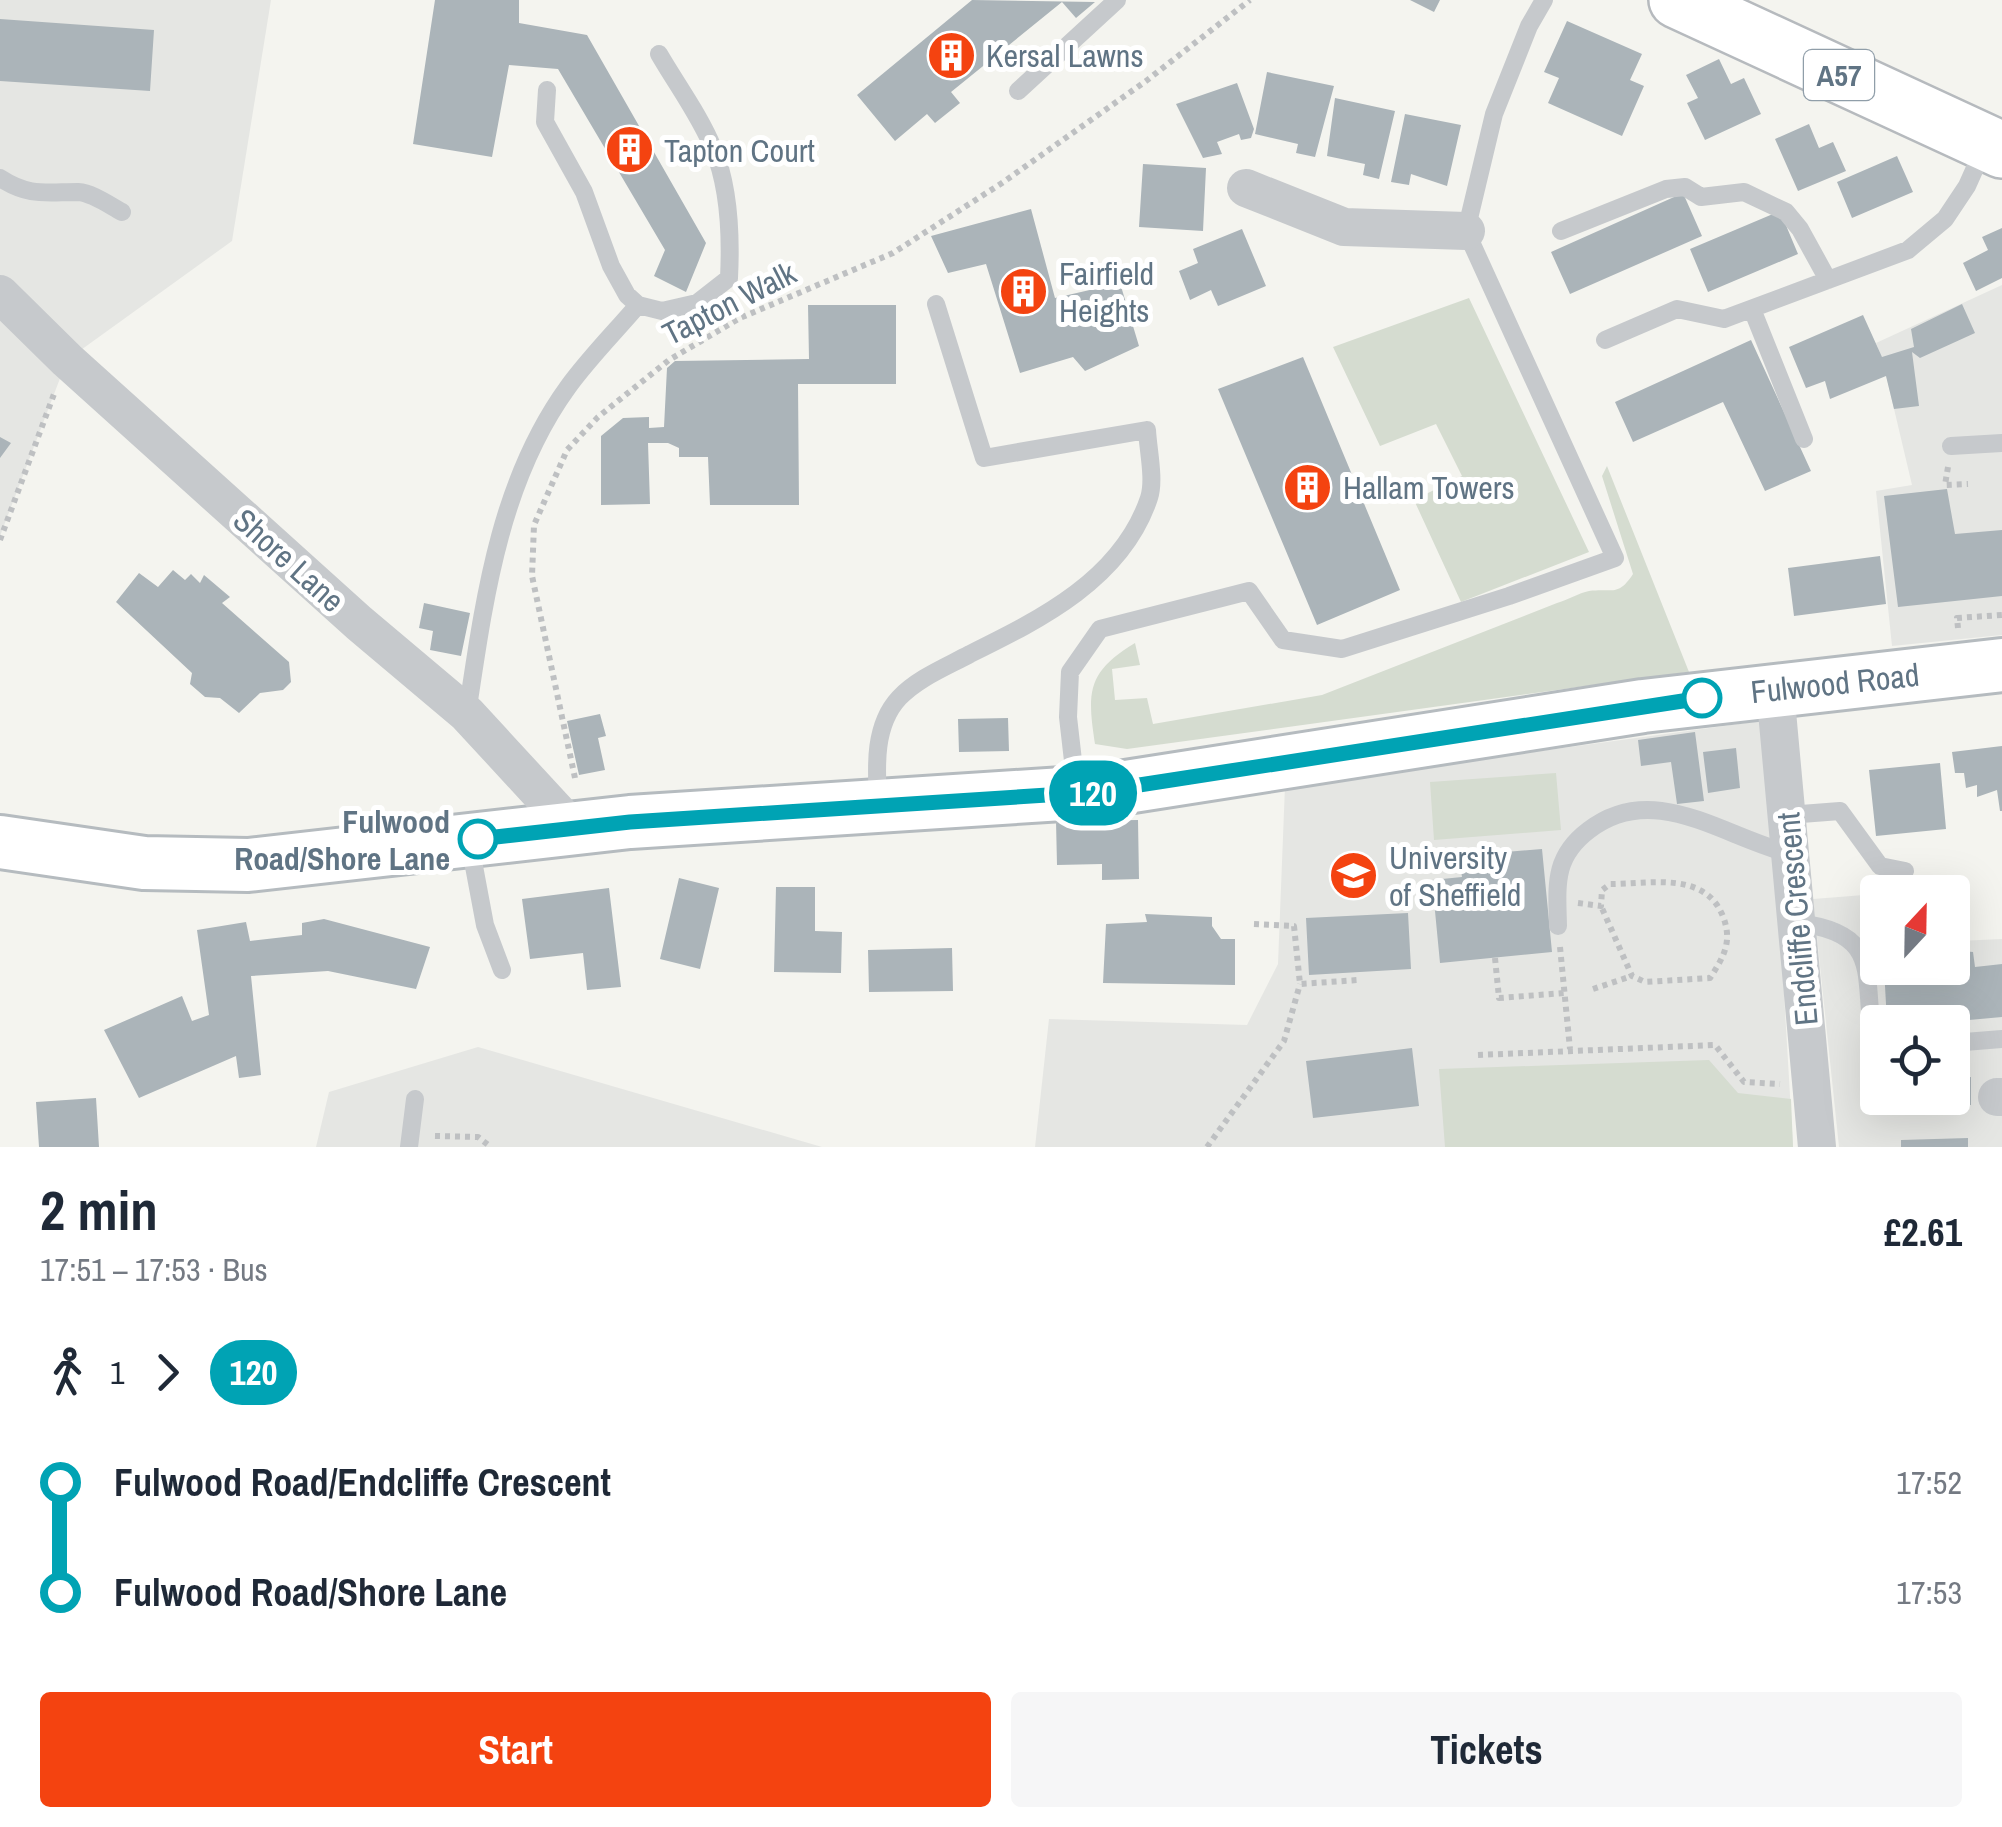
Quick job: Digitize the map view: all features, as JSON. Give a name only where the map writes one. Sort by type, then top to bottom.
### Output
[{"type":"main road","name":"A57","points":[[1677,0],[1994,146]]},
{"type":"street","points":[[1246,188],[1344,227],[1466,231]]},
{"type":"street","name":"Shore Lane","points":[[0,294],[66,360],[359,623],[468,714],[573,829]]},
{"type":"street","name":"Fulwood Road","points":[[0,842],[144,863],[248,866],[573,829],[1077,794],[1344,756],[1643,706],[2002,665]]},
{"type":"street","name":"Endcliffe Crescent","points":[[1775,690],[1816,1147]]},
{"type":"lane","points":[[1018,91],[1118,0]]},
{"type":"lane","points":[[1077,794],[1068,717],[1070,672],[1100,629],[1249,591],[1282,640],[1342,649],[1615,558],[1466,231],[1494,114],[1529,26],[1544,0]]},
{"type":"lane","points":[[547,90],[546,122],[584,192],[611,266],[627,294],[638,304],[662,311],[696,304],[730,278],[731,247],[714,149],[659,54]]},
{"type":"lane","points":[[1605,340],[1677,308],[1724,319],[1908,250],[1946,219],[1994,146]]},
{"type":"lane","points":[[0,178],[18,190],[56,195],[81,192],[122,212]]},
{"type":"lane","points":[[1561,231],[1666,189],[1686,186],[1702,196],[1744,192],[1786,212],[1828,280]]},
{"type":"lane","points":[[468,714],[497,538],[526,463],[567,389],[638,304]]},
{"type":"lane","points":[[878,806],[875,754],[898,699],[927,676],[1032,623],[1082,590],[1121,551],[1150,496],[1147,430],[984,458],[936,304]]},
{"type":"lane","points":[[1752,309],[1804,439]]},
{"type":"lane","points":[[1952,446],[2002,442]]},
{"type":"lane","points":[[1558,926],[1560,865],[1583,834],[1619,812],[1647,807],[1677,814],[1792,854]]},
{"type":"lane","points":[[1788,816],[1840,811],[1880,866],[1905,870]]},
{"type":"lane","points":[[469,840],[485,926],[502,970]]},
{"type":"lane","points":[[1798,922],[1825,926],[1847,938],[1866,960],[1872,1005]]},
{"type":"lane","points":[[1970,1041],[2002,1038]]},
{"type":"lane","points":[[410,1141],[416,1099]]},
{"type":"path","name":"Tapton Walk","points":[[573,829],[577,784],[532,576],[534,526],[566,450],[668,360],[740,318],[893,253],[1114,104],[1250,0]]},
{"type":"path","points":[[0,540],[66,360]]},
{"type":"path","points":[[1945,485],[1968,484]]},
{"type":"path","points":[[1610,884],[1683,884],[1706,890],[1730,932],[1724,957],[1710,978],[1645,982],[1632,976],[1601,906],[1602,890],[1610,884]]},
{"type":"path","points":[[1557,901],[1601,906]]},
{"type":"path","points":[[1207,1147],[1284,1042],[1300,984],[1294,926],[1254,924]]},
{"type":"path","points":[[1558,926],[1570,1049]]},
{"type":"path","points":[[1495,958],[1498,998],[1565,993]]},
{"type":"path","points":[[1593,988],[1632,976]]},
{"type":"path","points":[[1300,984],[1358,980]]},
{"type":"path","points":[[1478,1056],[1570,1049],[1715,1046],[1744,1082],[1811,1083]]},
{"type":"path","points":[[410,1141],[478,1138],[491,1147]]},
{"type":"shaded area","points":[[0,0],[271,0],[232,241],[67,360],[0,536]]},
{"type":"shaded area","points":[[2002,285],[2002,635],[1892,646],[1876,491],[1912,485],[1876,343]]},
{"type":"shaded area","points":[[1469,298],[1589,552],[1461,602],[1414,500],[1462,476],[1436,424],[1380,446],[1333,347]]},
{"type":"shaded area","points":[[1607,466],[1689,672],[1127,749],[1095,744],[1091,710],[1094,685],[1107,664],[1135,643],[1140,665],[1112,669],[1115,700],[1147,698],[1153,724],[1322,695],[1581,593],[1619,589],[1633,574],[1602,476]]},
{"type":"shaded area","points":[[1768,720],[1793,1147],[1035,1147],[1049,1019],[1247,1025],[1278,964],[1285,786]]},
{"type":"shaded area","points":[[1556,773],[1561,830],[1434,840],[1430,782]]},
{"type":"shaded area","points":[[1860,895],[1860,985],[1970,985],[1970,940],[2002,939],[2002,1147],[1839,1147],[1813,899]]},
{"type":"shaded area","points":[[478,1047],[822,1147],[316,1147],[329,1092]]},
{"type":"shaded area","points":[[1709,1060],[1738,1093],[1791,1099],[1793,1147],[1445,1147],[1439,1069]]},
{"type":"building","name":"Tapton Court","points":[[435,0],[519,0],[519,23],[587,35],[706,243],[686,292],[654,276],[665,250],[558,69],[509,65],[492,157],[413,144]]},
{"type":"building","name":"Kersal Lawns","points":[[972,0],[1095,2],[1076,18],[1062,2],[951,92],[960,103],[935,123],[927,114],[895,141],[857,95]]},
{"type":"building","points":[[1410,0],[1440,0],[1434,12]]},
{"type":"building","points":[[0,19],[154,30],[150,91],[0,81]]},
{"type":"building","points":[[1567,21],[1642,54],[1630,80],[1644,86],[1622,136],[1548,103],[1559,78],[1544,72]]},
{"type":"building","points":[[1719,59],[1731,84],[1744,78],[1761,114],[1705,140],[1687,103],[1698,98],[1686,75]]},
{"type":"building","points":[[1267,72],[1334,86],[1315,157],[1296,153],[1298,144],[1255,134]]},
{"type":"building","points":[[1237,83],[1254,129],[1251,138],[1241,140],[1239,134],[1217,142],[1222,154],[1203,158],[1176,104]]},
{"type":"building","points":[[1335,98],[1395,111],[1379,179],[1363,175],[1365,164],[1327,156]]},
{"type":"building","points":[[1405,114],[1461,125],[1447,186],[1411,174],[1409,185],[1391,182]]},
{"type":"building","points":[[1809,124],[1819,148],[1833,142],[1846,171],[1798,191],[1775,139]]},
{"type":"building","points":[[1897,156],[1913,192],[1852,218],[1837,182]]},
{"type":"building","points":[[1143,164],[1206,168],[1203,231],[1139,227]]},
{"type":"building","points":[[1683,193],[1702,236],[1570,294],[1551,252]]},
{"type":"building","name":"Fairfield Heights","points":[[1031,209],[1055,298],[1120,283],[1139,346],[1085,371],[1073,357],[1020,373],[986,264],[948,273],[931,236]]},
{"type":"building","points":[[1780,211],[1798,254],[1708,292],[1690,249]]},
{"type":"building","points":[[2002,228],[2002,278],[1976,291],[1963,263],[1988,250],[1982,237]]},
{"type":"building","points":[[1242,229],[1266,286],[1218,306],[1211,290],[1190,300],[1179,271],[1198,263],[1193,249]]},
{"type":"building","points":[[1962,304],[1975,333],[1920,358],[1912,352],[1919,406],[1894,409],[1886,376],[1830,399],[1825,381],[1806,388],[1789,347],[1863,315],[1882,357],[1914,347],[1911,329]]},
{"type":"building","points":[[808,305],[896,305],[896,384],[798,384],[799,505],[710,505],[708,457],[679,457],[679,448],[668,443],[648,443],[650,504],[601,505],[601,436],[623,418],[649,417],[649,428],[664,427],[667,368],[675,361],[809,359]]},
{"type":"building","points":[[1751,340],[1811,471],[1765,491],[1723,402],[1633,442],[1615,402]]},
{"type":"building","name":"Hallam Towers","points":[[1303,357],[1400,590],[1317,625],[1218,389]]},
{"type":"building","points":[[0,437],[11,443],[0,458]]},
{"type":"building","points":[[1947,489],[1955,534],[2002,530],[2002,596],[1898,607],[1884,496]]},
{"type":"building","points":[[1880,556],[1886,604],[1794,616],[1788,568]]},
{"type":"building","points":[[173,570],[185,580],[191,574],[200,583],[204,575],[230,597],[222,603],[289,662],[291,682],[283,690],[260,693],[239,713],[220,698],[205,697],[190,684],[192,673],[116,602],[139,573],[158,587]]},
{"type":"building","points":[[424,603],[470,613],[461,656],[430,650],[433,631],[419,628]]},
{"type":"building","points":[[600,714],[606,736],[598,738],[605,770],[579,775],[567,721]]},
{"type":"building","points":[[1008,718],[1009,751],[959,752],[958,719]]},
{"type":"building","points":[[1695,732],[1704,801],[1677,804],[1671,762],[1641,766],[1638,740]]},
{"type":"building","points":[[2002,746],[2000,811],[1997,790],[1977,797],[1977,785],[1966,788],[1964,773],[1955,773],[1952,752]]},
{"type":"building","points":[[1736,748],[1740,788],[1708,793],[1703,752]]},
{"type":"building","points":[[1940,763],[1946,829],[1876,836],[1869,770]]},
{"type":"building","points":[[1138,820],[1139,879],[1102,880],[1102,864],[1057,865],[1056,821]]},
{"type":"building","points":[[1542,849],[1552,952],[1440,963],[1432,880],[1462,877],[1459,856]]},
{"type":"building","points":[[679,878],[719,888],[700,969],[660,959]]},
{"type":"building","points":[[776,887],[815,887],[815,931],[842,932],[841,973],[774,972]]},
{"type":"building","points":[[609,888],[621,987],[587,990],[583,953],[530,959],[522,899]]},
{"type":"building","points":[[1408,913],[1411,969],[1309,975],[1306,918]]},
{"type":"building","points":[[1145,914],[1212,917],[1212,926],[1221,939],[1235,939],[1235,985],[1103,983],[1106,924],[1147,922]]},
{"type":"building","points":[[324,919],[430,947],[416,989],[328,971],[251,976],[261,1075],[239,1078],[236,1056],[139,1098],[104,1030],[182,996],[192,1021],[209,1015],[197,930],[246,922],[250,941],[302,935],[302,923]]},
{"type":"building","points":[[952,948],[953,991],[869,992],[868,950]]},
{"type":"building","points":[[1970,952],[1975,967],[2002,964],[2002,1017],[1970,1020],[1970,1005],[1886,1005],[1885,985],[1970,985]]},
{"type":"building","points":[[1412,1048],[1419,1106],[1313,1118],[1306,1061]]},
{"type":"building","points":[[96,1098],[99,1147],[39,1147],[36,1102]]},
{"type":"building","points":[[1968,1138],[1968,1147],[1901,1147],[1901,1140]]},
{"type":"bus line","name":"120","points":[[478,839],[630,822],[1094,792],[1702,698]]},
{"type":"place","name":"Kersal Lawns","points":[[951,55]]},
{"type":"place","name":"Tapton Court","points":[[629,150]]},
{"type":"place","name":"Fairfield Heights","points":[[1024,291]]},
{"type":"place","name":"Hallam Towers","points":[[1308,487]]},
{"type":"place","name":"Fulwood Road/Shore Lane","points":[[478,839]]},
{"type":"place","name":"University of Sheffield","points":[[1354,875]]}]
